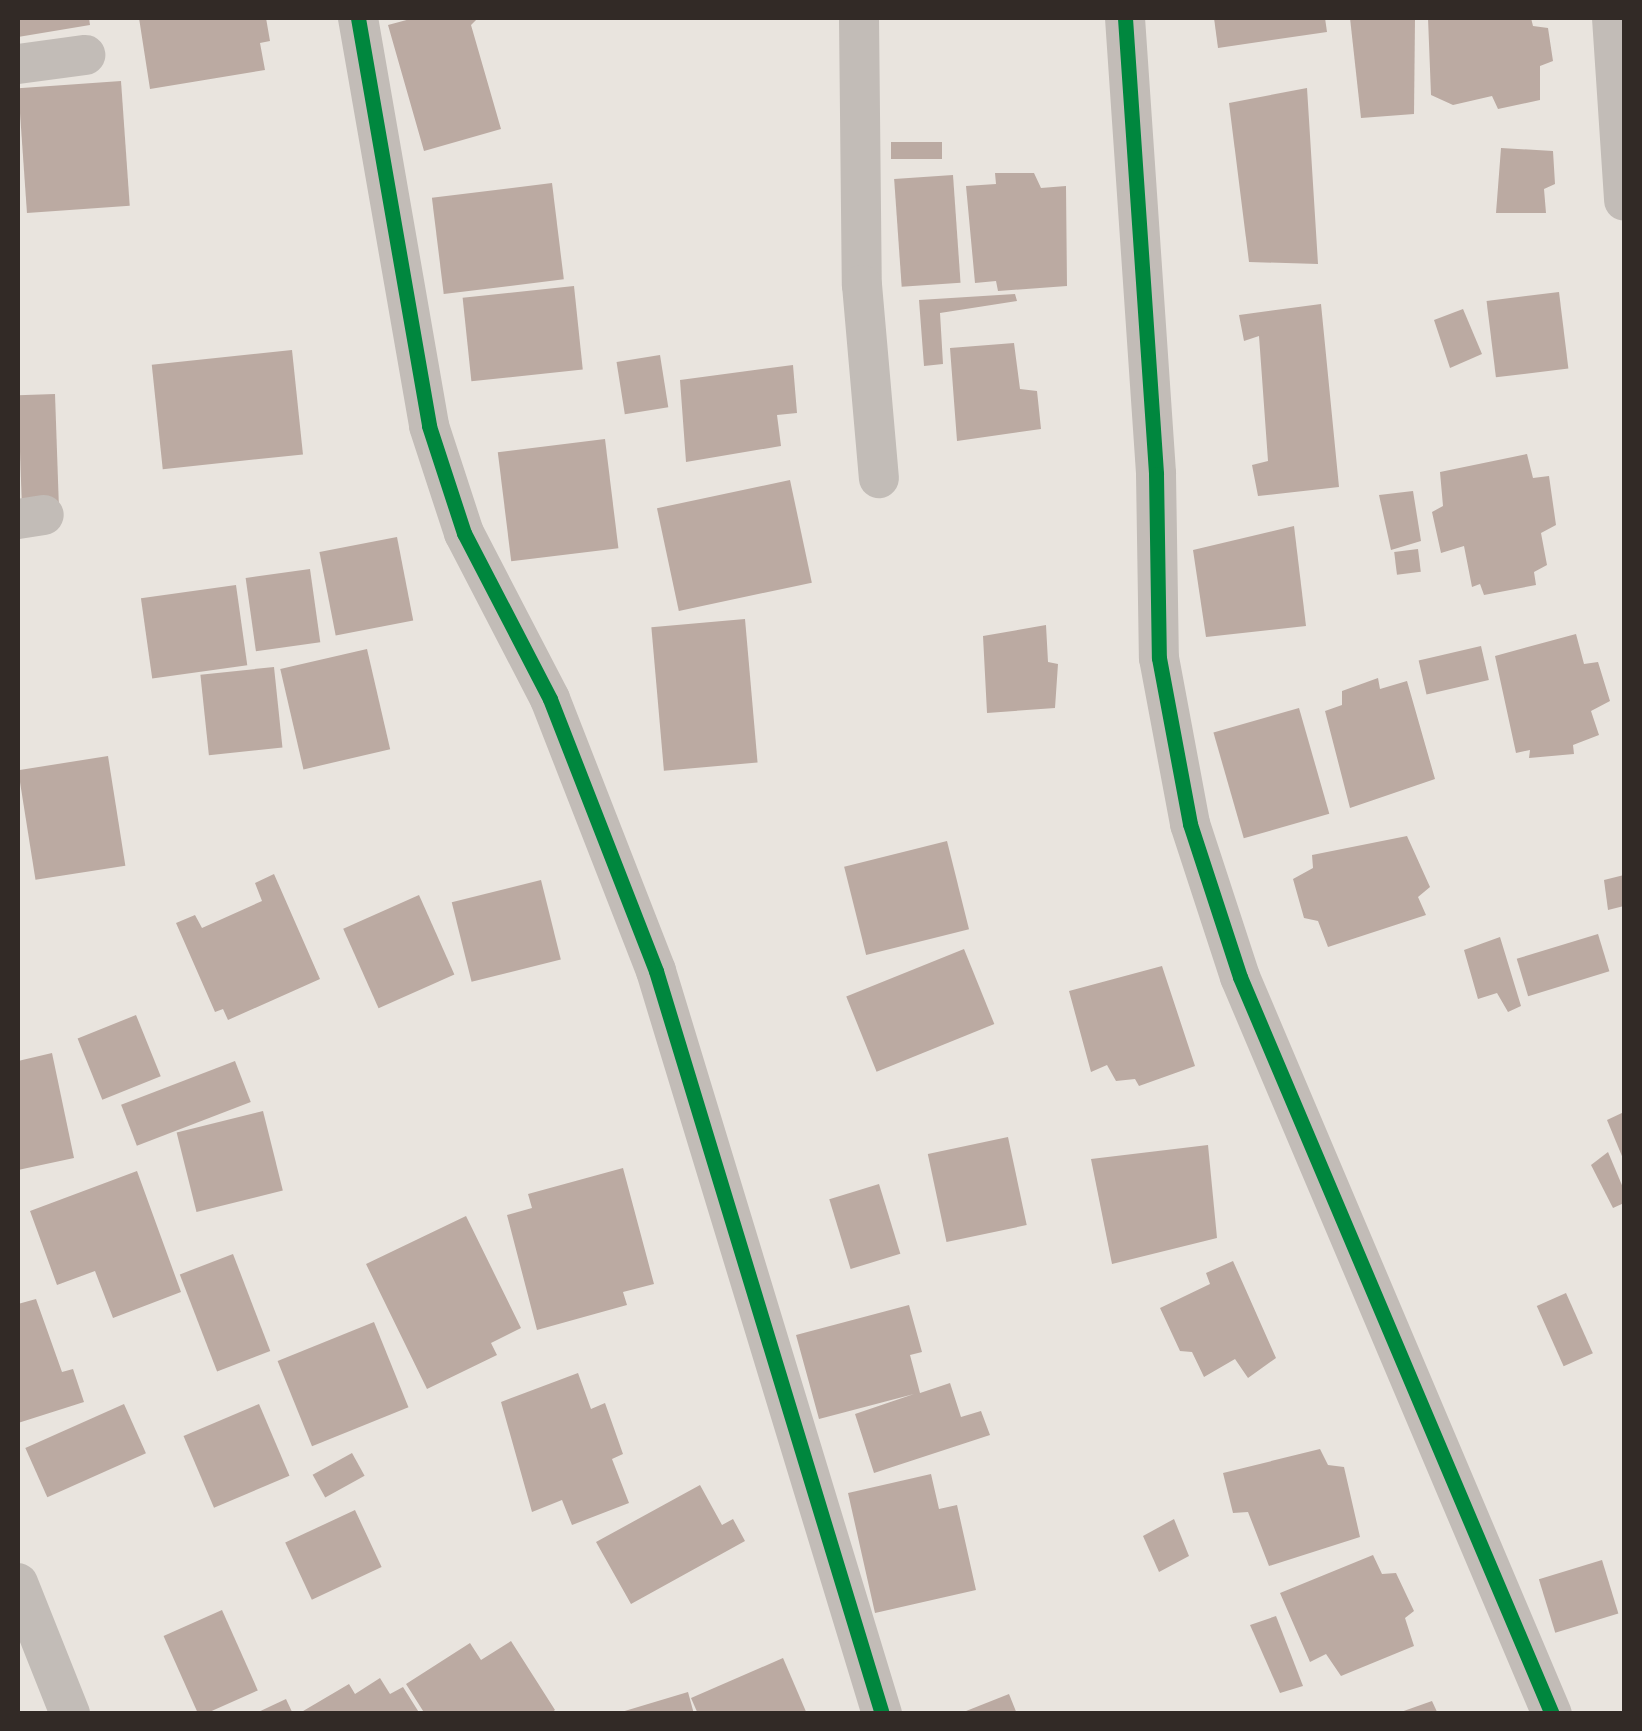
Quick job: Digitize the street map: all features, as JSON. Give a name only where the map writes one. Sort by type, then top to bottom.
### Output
[{"type":"street","points":[[358,18],[429,426],[464,534],[550,699],[656,971],[882,1714]]},
{"type":"street","points":[[859,18],[862,285],[879,478]]},
{"type":"street","points":[[1126,18],[1156,474],[1159,658],[1190,824],[1240,978],[1552,1714]]},
{"type":"street","points":[[1612,18],[1624,201]]},
{"type":"street","points":[[18,64],[85,55]]},
{"type":"street","points":[[18,1583],[70,1714]]},
{"type":"building","points":[[18,18],[89,18],[90,25],[18,37]]},
{"type":"building","points":[[139,18],[266,18],[270,41],[260,43],[265,70],[150,89]]},
{"type":"building","points":[[414,18],[478,18],[471,25],[501,129],[424,151],[388,25]]},
{"type":"building","points":[[1214,18],[1325,18],[1327,32],[1218,48]]},
{"type":"building","points":[[1350,18],[1415,18],[1414,114],[1361,118]]},
{"type":"building","points":[[1428,18],[1531,18],[1533,26],[1548,28],[1553,61],[1540,66],[1540,100],[1498,109],[1492,96],[1453,105],[1431,95]]},
{"type":"building","points":[[121,81],[130,206],[27,213],[18,88]]},
{"type":"building","points":[[1307,88],[1318,264],[1249,262],[1229,103]]},
{"type":"building","points":[[891,142],[942,142],[942,159],[891,159]]},
{"type":"building","points":[[1501,148],[1553,151],[1555,184],[1544,189],[1546,213],[1496,213]]},
{"type":"building","points":[[995,173],[1034,173],[1041,188],[1066,186],[1067,286],[998,291],[996,281],[975,283],[966,186],[996,184]]},
{"type":"building","points":[[953,175],[961,283],[902,287],[894,179]]},
{"type":"building","points":[[552,183],[564,279],[444,294],[432,198]]},
{"type":"building","points":[[574,286],[583,370],[471,381],[463,298]]},
{"type":"building","points":[[1559,292],[1568,368],[1496,377],[1487,301]]},
{"type":"building","points":[[1015,294],[1017,301],[940,313],[943,364],[924,366],[919,300]]},
{"type":"building","points":[[1321,304],[1339,487],[1258,496],[1252,465],[1268,461],[1259,336],[1244,341],[1239,315]]},
{"type":"building","points":[[1463,309],[1482,354],[1450,368],[1434,320]]},
{"type":"building","points":[[1014,343],[1020,389],[1037,391],[1041,429],[957,441],[950,348]]},
{"type":"building","points":[[292,350],[303,454],[163,469],[152,365]]},
{"type":"building","points":[[660,355],[668,407],[625,414],[617,362]]},
{"type":"building","points":[[793,365],[797,413],[777,415],[781,446],[686,462],[680,380]]},
{"type":"building","points":[[55,394],[59,505],[22,506],[18,395]]},
{"type":"building","points":[[605,439],[618,548],[511,561],[498,452]]},
{"type":"building","points":[[1527,454],[1533,478],[1549,476],[1556,525],[1541,533],[1547,565],[1534,572],[1536,585],[1484,595],[1480,584],[1472,587],[1464,546],[1441,553],[1432,512],[1443,506],[1440,472]]},
{"type":"building","points":[[790,480],[812,583],[679,611],[657,508]]},
{"type":"building","points":[[1413,491],[1421,541],[1391,550],[1379,495]]},
{"type":"building","points":[[1294,526],[1306,626],[1206,637],[1193,550]]},
{"type":"building","points":[[397,537],[413,620],[336,636],[319,552]]},
{"type":"building","points":[[1418,549],[1421,572],[1397,575],[1394,552]]},
{"type":"building","points":[[310,569],[320,642],[256,651],[246,578]]},
{"type":"building","points":[[236,585],[247,665],[152,679],[141,598]]},
{"type":"building","points":[[745,619],[758,762],[664,771],[651,627]]},
{"type":"building","points":[[1046,625],[1048,662],[1058,664],[1055,708],[987,713],[983,636]]},
{"type":"building","points":[[1576,634],[1584,664],[1598,662],[1610,701],[1591,711],[1599,735],[1573,745],[1574,754],[1529,758],[1530,750],[1516,753],[1495,656]]},
{"type":"building","points":[[1481,646],[1489,680],[1427,694],[1419,660]]},
{"type":"building","points":[[367,649],[390,749],[303,769],[280,669]]},
{"type":"building","points":[[274,667],[282,748],[209,755],[200,675]]},
{"type":"building","points":[[1378,678],[1380,689],[1407,681],[1435,779],[1350,808],[1325,711],[1342,705],[1342,691]]},
{"type":"building","points":[[1299,708],[1329,814],[1244,838],[1213,733]]},
{"type":"building","points":[[108,756],[125,866],[35,880],[18,770]]},
{"type":"building","points":[[1407,836],[1430,887],[1418,897],[1426,915],[1328,947],[1318,921],[1304,918],[1293,879],[1313,868],[1312,855]]},
{"type":"building","points":[[947,841],[969,929],[866,955],[844,867]]},
{"type":"building","points":[[274,874],[320,979],[228,1020],[223,1009],[215,1012],[176,923],[195,915],[202,928],[262,901],[255,883]]},
{"type":"building","points":[[1624,875],[1624,906],[1608,910],[1604,880]]},
{"type":"building","points":[[541,880],[561,960],[472,982],[452,902]]},
{"type":"building","points":[[419,895],[454,974],[379,1008],[343,929]]},
{"type":"building","points":[[1598,934],[1609,971],[1528,996],[1517,959]]},
{"type":"building","points":[[1500,937],[1521,1006],[1508,1012],[1497,993],[1478,999],[1464,950]]},
{"type":"building","points":[[964,949],[994,1024],[877,1072],[846,997]]},
{"type":"building","points":[[1162,966],[1195,1066],[1139,1086],[1135,1079],[1116,1081],[1107,1065],[1091,1072],[1069,991]]},
{"type":"building","points":[[136,1015],[161,1076],[102,1100],[78,1039]]},
{"type":"building","points":[[52,1053],[74,1158],[18,1170],[18,1061]]},
{"type":"building","points":[[235,1061],[251,1102],[137,1146],[121,1105]]},
{"type":"building","points":[[263,1111],[283,1191],[196,1212],[177,1133]]},
{"type":"building","points":[[1624,1112],[1624,1161],[1607,1120]]},
{"type":"building","points":[[1008,1137],[1027,1225],[947,1242],[928,1154]]},
{"type":"building","points":[[1208,1145],[1217,1238],[1112,1264],[1091,1159]]},
{"type":"building","points":[[1608,1152],[1624,1190],[1624,1203],[1613,1208],[1591,1165]]},
{"type":"building","points":[[623,1168],[654,1284],[623,1292],[627,1305],[537,1330],[507,1215],[532,1208],[528,1194]]},
{"type":"building","points":[[137,1171],[181,1292],[113,1318],[95,1271],[57,1285],[30,1211]]},
{"type":"building","points":[[879,1184],[900,1254],[851,1269],[829,1199]]},
{"type":"building","points":[[466,1216],[521,1328],[491,1343],[497,1355],[427,1389],[366,1264]]},
{"type":"building","points":[[233,1254],[270,1351],[217,1372],[180,1274]]},
{"type":"building","points":[[1233,1261],[1276,1358],[1248,1378],[1235,1359],[1204,1377],[1192,1352],[1180,1351],[1160,1308],[1210,1284],[1206,1273]]},
{"type":"building","points":[[1566,1293],[1593,1353],[1564,1366],[1537,1306]]},
{"type":"building","points":[[36,1299],[62,1372],[73,1369],[84,1402],[18,1423],[18,1304]]},
{"type":"building","points":[[909,1305],[922,1352],[910,1355],[920,1393],[950,1383],[961,1417],[981,1411],[990,1435],[874,1473],[855,1414],[914,1394],[819,1419],[796,1335]]},
{"type":"building","points":[[374,1322],[408,1407],[312,1446],[278,1361]]},
{"type":"building","points":[[578,1373],[591,1409],[605,1403],[623,1454],[612,1459],[629,1503],[572,1525],[562,1500],[532,1512],[501,1402]]},
{"type":"building","points":[[124,1404],[146,1453],[47,1497],[25,1448]]},
{"type":"building","points":[[259,1404],[289,1476],[214,1508],[184,1436]]},
{"type":"building","points":[[1320,1449],[1328,1465],[1344,1467],[1360,1537],[1269,1566],[1248,1512],[1233,1513],[1223,1473]]},
{"type":"building","points":[[352,1453],[365,1476],[325,1498],[313,1475]]},
{"type":"building","points":[[931,1474],[939,1509],[957,1505],[976,1590],[875,1613],[848,1493]]},
{"type":"building","points":[[700,1485],[722,1525],[733,1519],[745,1541],[631,1604],[596,1542]]},
{"type":"building","points":[[355,1510],[382,1567],[312,1600],[285,1543]]},
{"type":"building","points":[[1174,1519],[1189,1556],[1159,1572],[1143,1536]]},
{"type":"building","points":[[1373,1555],[1382,1574],[1396,1573],[1414,1611],[1405,1618],[1414,1646],[1341,1676],[1326,1654],[1310,1662],[1280,1593]]},
{"type":"building","points":[[1602,1560],[1618,1614],[1555,1633],[1539,1579]]},
{"type":"building","points":[[222,1610],[258,1690],[198,1714],[164,1636]]},
{"type":"building","points":[[1276,1616],[1303,1686],[1280,1693],[1250,1625]]},
{"type":"building","points":[[511,1641],[555,1710],[550,1714],[425,1714],[406,1684],[470,1643],[481,1660]]},
{"type":"building","points":[[783,1658],[807,1714],[698,1714],[691,1698]]},
{"type":"building","points":[[380,1678],[390,1694],[403,1687],[420,1714],[298,1714],[349,1684],[355,1694]]},
{"type":"building","points":[[688,1692],[694,1714],[618,1714],[618,1713]]},
{"type":"building","points":[[1009,1694],[1017,1714],[961,1714],[961,1713]]},
{"type":"building","points":[[286,1699],[293,1714],[254,1714]]},
{"type":"building","points":[[1432,1701],[1438,1714],[1398,1714],[1398,1713]]},
{"type":"cycle path","points":[[358,18],[429,426],[464,533],[550,699],[656,971],[882,1714]]},
{"type":"cycle path","points":[[1125,18],[1156,474],[1159,658],[1190,824],[1240,977],[1552,1714]]}]
